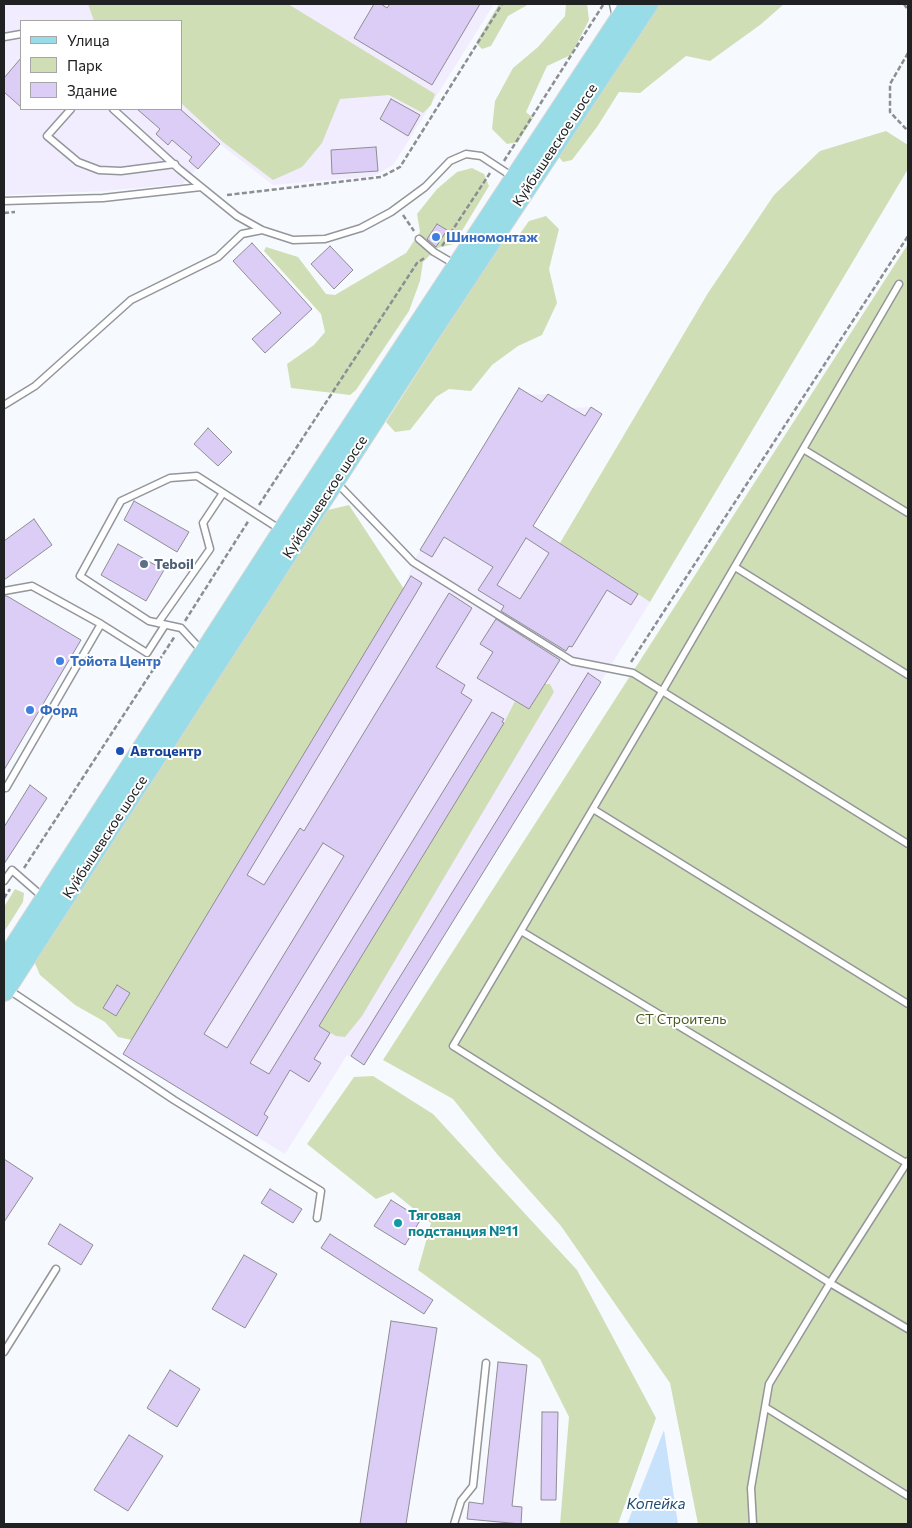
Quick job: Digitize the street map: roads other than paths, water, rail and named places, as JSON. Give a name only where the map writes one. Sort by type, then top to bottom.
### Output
[{"type":"main road","name":"Куйбышевское шоссе","points":[[4,963],[457,266],[503,170],[617,25],[630,4]]},
{"type":"main road","name":"Куйбышевское шоссе","points":[[5,989],[336,482],[430,333],[648,4]]},
{"type":"lane","points":[[613,4],[617,25]]},
{"type":"lane","points":[[4,37],[20,34]]},
{"type":"lane","points":[[70,110],[47,136],[78,162],[99,170],[122,171],[175,164]]},
{"type":"lane","points":[[114,110],[201,187],[237,216],[262,230],[293,240],[325,239],[361,228],[398,207],[425,187],[450,161],[466,154],[481,156],[503,170]]},
{"type":"lane","points":[[4,201],[103,198],[201,187]]},
{"type":"lane","points":[[4,405],[35,386],[131,300],[218,257],[242,234],[262,230]]},
{"type":"lane","points":[[419,239],[434,252],[457,266]]},
{"type":"lane","points":[[898,284],[664,690],[453,1046],[908,1329]]},
{"type":"lane","points":[[803,449],[908,513]]},
{"type":"lane","points":[[205,654],[180,628],[149,621],[80,576],[121,501],[170,478],[197,476],[283,531]]},
{"type":"lane","points":[[336,482],[413,562],[572,661],[633,673],[664,690],[908,844]]},
{"type":"lane","points":[[4,591],[32,586],[102,624],[147,653],[162,624],[210,549],[203,523],[223,493]]},
{"type":"lane","points":[[735,567],[908,675]]},
{"type":"lane","points":[[6,788],[102,624]]},
{"type":"lane","points":[[593,809],[908,1004]]},
{"type":"lane","points":[[4,881],[12,870],[46,900]]},
{"type":"lane","points":[[521,931],[908,1163],[830,1282],[769,1384],[751,1488],[753,1524]]},
{"type":"lane","points":[[5,989],[174,1100],[321,1191],[317,1218]]},
{"type":"lane","points":[[4,1352],[56,1269]]},
{"type":"lane","points":[[454,1524],[461,1501],[473,1486],[486,1363]]},
{"type":"lane","points":[[765,1407],[908,1496]]},
{"type":"water","name":"Копейка","points":[[664,1430],[678,1524],[627,1524]]},
{"type":"place","name":"Шиномонтаж","points":[[436,237]]},
{"type":"place","name":"Teboil","points":[[144,564]]},
{"type":"place","name":"Тойота Центр","points":[[60,661]]},
{"type":"place","name":"Форд","points":[[30,710]]},
{"type":"place","name":"Автоцентр","points":[[120,751]]},
{"type":"place","name":"Тяговая подстанция №11","points":[[398,1223]]},
{"type":"park label","name":"СТ Строитель","points":[[681,1019]]}]
